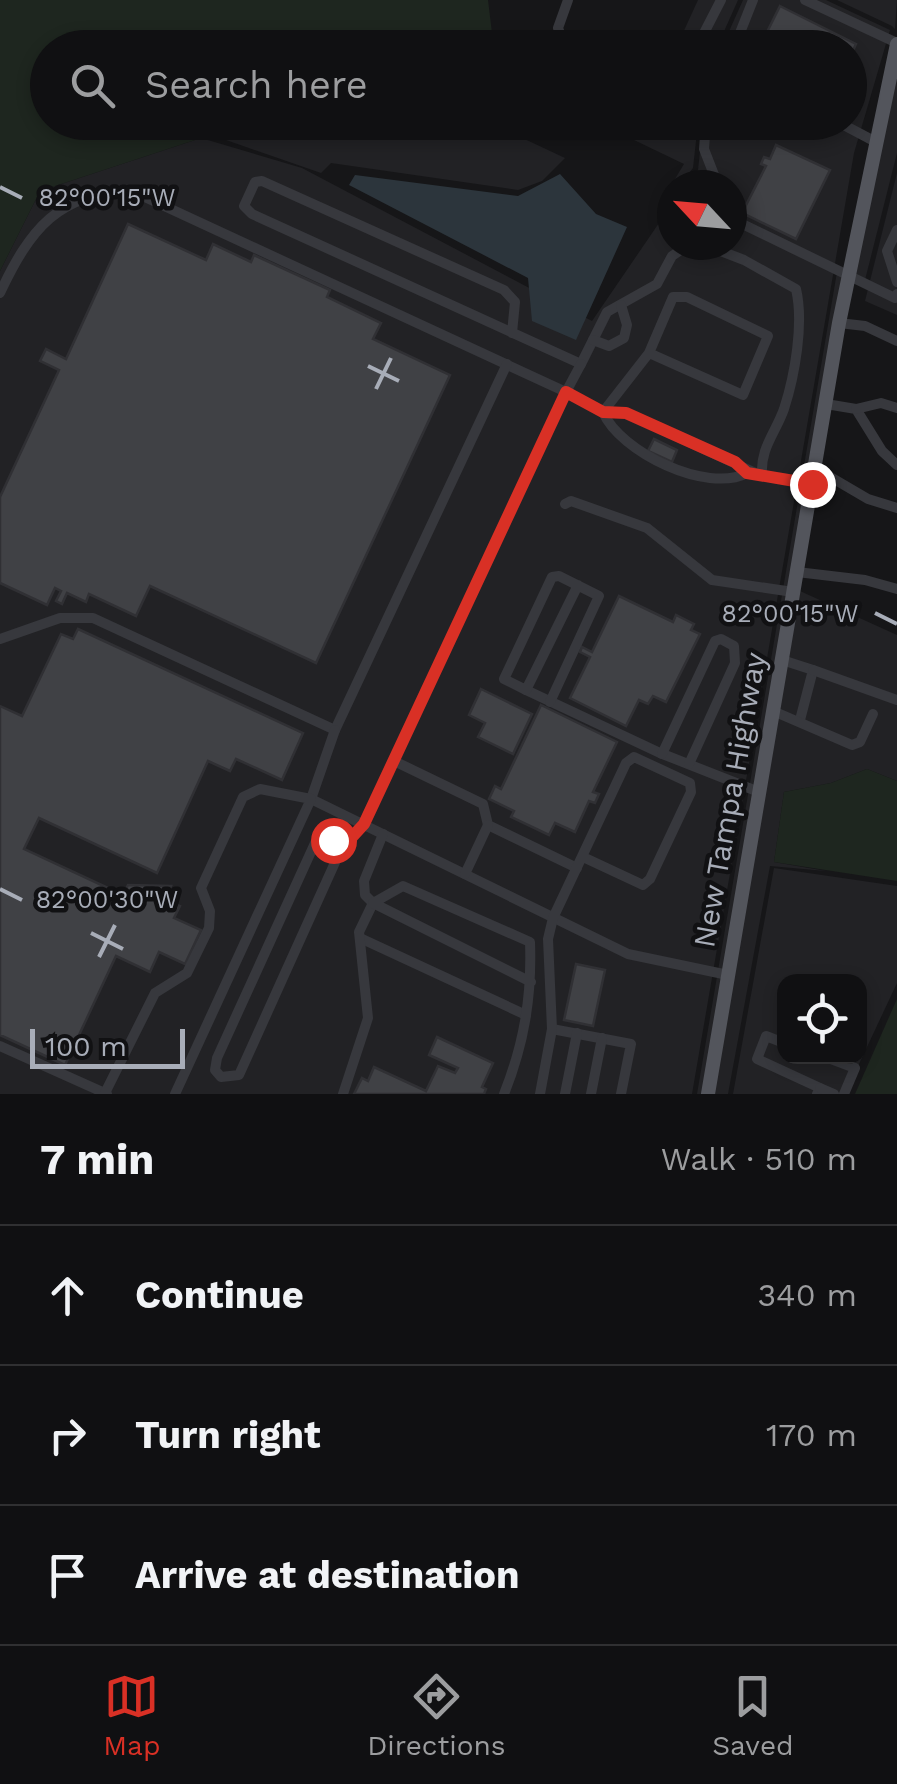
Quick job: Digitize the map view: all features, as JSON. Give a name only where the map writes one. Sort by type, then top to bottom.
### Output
[{"type":"main road","name":"New Tampa Highway","points":[[708,1094],[840,322],[880,110],[897,44]]},
{"type":"street","points":[[559,30],[568,0]]},
{"type":"street","points":[[706,30],[721,0]]},
{"type":"street","points":[[741,30],[753,0]]},
{"type":"street","points":[[805,0],[897,44]]},
{"type":"street","points":[[880,110],[897,115]]},
{"type":"street","points":[[867,137],[874,141]]},
{"type":"street","points":[[705,140],[712,170]]},
{"type":"street","points":[[512,333],[515,302],[504,290],[262,181],[254,182],[244,206],[252,214],[512,333],[580,364]]},
{"type":"street","points":[[0,292],[22,246],[40,225],[90,196],[134,192],[603,412],[626,413],[735,462],[747,473],[812,484]]},
{"type":"street","points":[[747,227],[848,278],[896,297]]},
{"type":"street","points":[[897,230],[887,250],[897,282]]},
{"type":"street","points":[[342,848],[324,837],[315,842],[217,1058],[215,1070],[221,1077],[238,1075],[342,848],[364,824],[607,312],[657,284],[670,260]]},
{"type":"street","points":[[744,260],[796,290],[801,310],[784,410],[764,445],[762,476]]},
{"type":"street","points":[[603,412],[649,353],[673,297],[686,297],[768,336],[742,395],[649,353]]},
{"type":"street","points":[[593,340],[609,346],[624,338],[627,325],[621,305]]},
{"type":"street","points":[[840,322],[865,326],[897,340]]},
{"type":"street","points":[[176,1094],[310,799],[335,730],[507,364]]},
{"type":"street","points":[[826,404],[856,409],[881,402],[897,408]]},
{"type":"street","points":[[856,409],[882,452],[897,464]]},
{"type":"street","points":[[603,412],[610,428],[629,448],[664,464],[735,480],[747,473]]},
{"type":"street","points":[[814,468],[868,499],[897,508]]},
{"type":"street","points":[[565,504],[570,501],[647,528],[712,580],[794,592]]},
{"type":"street","points":[[797,572],[865,580],[897,590]]},
{"type":"street","points":[[550,702],[600,596],[578,584],[552,577],[504,679],[550,702],[662,754],[760,792]]},
{"type":"street","points":[[526,690],[578,584]]},
{"type":"street","points":[[0,639],[60,618],[93,618],[335,730]]},
{"type":"street","points":[[662,754],[715,641],[721,639],[734,646],[735,663],[689,764]]},
{"type":"street","points":[[782,660],[897,700]]},
{"type":"street","points":[[800,720],[812,670]]},
{"type":"street","points":[[773,711],[852,745],[860,742],[873,714]]},
{"type":"street","points":[[488,825],[580,862],[642,885],[650,879],[683,810],[690,783],[634,757],[626,763],[580,862],[553,918],[548,939],[552,1029],[540,1094]]},
{"type":"street","points":[[394,761],[482,804],[488,825],[465,874]]},
{"type":"street","points":[[0,1046],[106,1094],[155,993],[187,972],[210,928],[210,911],[201,888],[243,797],[260,790],[310,799],[638,958],[728,976]]},
{"type":"street","points":[[383,834],[364,881],[365,895],[531,982]]},
{"type":"street","points":[[343,1094],[368,1018],[360,938],[362,921],[374,903],[403,886],[530,942],[531,982],[524,1037],[504,1094]]},
{"type":"street","points":[[360,938],[526,1015]]},
{"type":"street","points":[[552,1029],[631,1044],[622,1094]]},
{"type":"street","points":[[566,1094],[576,1033]]},
{"type":"street","points":[[777,1040],[766,1036],[758,1059],[818,1091],[834,1094]]},
{"type":"street","points":[[592,1094],[602,1038]]},
{"type":"street","points":[[843,1064],[854,1068],[844,1094]]},
{"type":"shaded area","points":[[0,0],[488,0],[492,30],[30,30],[30,140],[195,140],[40,191],[0,271]]},
{"type":"shaded area","points":[[698,0],[738,0],[725,30],[684,30]]},
{"type":"shaded area","points":[[743,0],[826,0],[890,30],[867,109],[867,30],[730,30]]},
{"type":"shaded area","points":[[837,0],[897,0],[895,29],[892,26]]},
{"type":"shaded area","points":[[897,66],[897,153],[864,284],[853,279]]},
{"type":"shaded area","points":[[195,140],[208,140],[302,168],[592,321],[657,226],[657,260],[747,260],[747,170],[698,170],[701,140],[858,140],[692,1094],[0,1094],[0,271],[40,191]]},
{"type":"shaded area","points":[[226,140],[527,140],[565,158],[542,181],[518,190],[331,163],[321,173]]},
{"type":"shaded area","points":[[634,140],[696,140],[693,168],[680,170],[684,164]]},
{"type":"shaded area","points":[[897,173],[897,315],[865,301]]},
{"type":"shaded area","points":[[560,174],[596,214],[627,227],[576,340],[532,321],[528,278],[349,185],[355,175],[518,196]]},
{"type":"shaded area","points":[[837,272],[842,274],[702,1094],[697,1094]]},
{"type":"shaded area","points":[[800,591],[897,635],[897,781],[867,769],[831,783],[784,792],[774,862],[826,871],[770,866],[728,1094],[714,1094]]},
{"type":"shaded area","points":[[867,769],[897,781],[897,881],[774,862],[784,792],[831,783]]},
{"type":"shaded area","points":[[774,868],[897,886],[897,983],[867,1047],[867,974],[777,974],[777,1064],[859,1064],[845,1094],[733,1094]]},
{"type":"shaded area","points":[[897,999],[897,1094],[855,1094]]},
{"type":"building","points":[[780,6],[828,30],[768,30]]},
{"type":"building","points":[[776,145],[830,170],[796,239],[747,215],[747,203],[766,166],[761,164],[764,157],[770,159]]},
{"type":"building","points":[[128,224],[206,260],[213,244],[251,262],[254,255],[330,290],[327,297],[381,323],[373,339],[450,375],[316,663],[150,586],[136,616],[89,594],[86,602],[67,593],[62,604],[56,601],[61,591],[55,588],[47,605],[0,583],[0,497],[59,370],[40,361],[46,349],[66,359]]},
{"type":"building","points":[[654,439],[677,450],[672,462],[648,451]]},
{"type":"building","points":[[619,596],[673,622],[676,615],[694,624],[691,630],[700,634],[666,702],[653,696],[648,704],[639,700],[626,726],[570,698],[590,657],[580,652],[582,647],[592,652]]},
{"type":"building","points":[[78,629],[303,733],[282,780],[236,759],[230,771],[208,761],[157,873],[39,818],[24,849],[123,895],[128,885],[171,886],[165,899],[180,906],[174,918],[201,930],[185,964],[159,952],[150,972],[116,956],[65,1065],[0,1035],[0,706],[22,716],[61,634],[73,639]]},
{"type":"building","points":[[481,689],[532,714],[513,754],[478,737],[485,723],[469,715]]},
{"type":"building","points":[[541,705],[617,742],[593,792],[599,794],[595,803],[589,801],[575,832],[555,823],[549,835],[511,817],[514,811],[489,799],[495,786],[501,789]]},
{"type":"building","points":[[576,964],[605,970],[593,1026],[564,1020]]},
{"type":"building","points":[[437,1037],[493,1063],[482,1087],[486,1089],[484,1094],[354,1094],[362,1078],[368,1081],[374,1067],[426,1091],[438,1066],[455,1073],[458,1068],[429,1055]]},
{"type":"route","points":[[333,840],[342,848],[364,824],[566,392],[603,412],[626,413],[735,462],[747,473],[812,484]]}]
